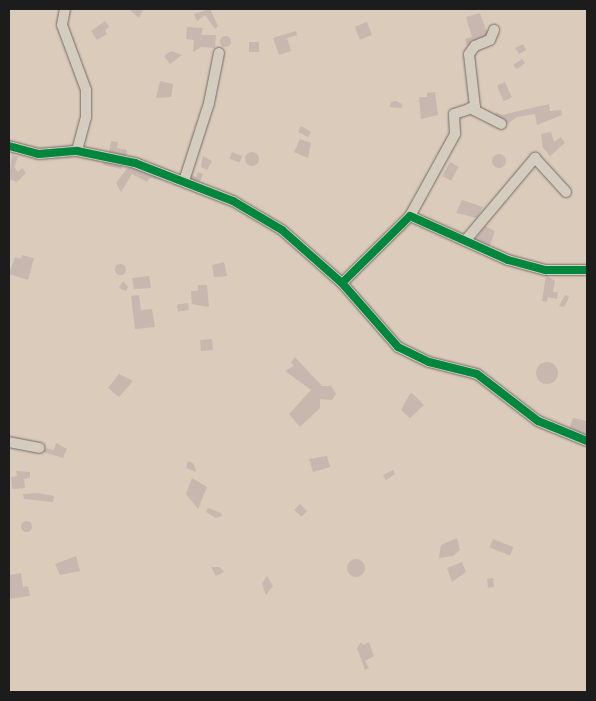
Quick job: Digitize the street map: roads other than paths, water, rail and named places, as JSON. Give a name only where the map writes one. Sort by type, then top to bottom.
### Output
[{"type":"street","points":[[65,9],[62,25],[86,90],[86,117],[77,151]]},
{"type":"street","points":[[342,283],[410,216],[454,134],[454,114],[470,108],[475,102],[469,54],[475,46],[490,40],[494,30]]},
{"type":"street","points":[[184,181],[209,103],[219,54]]},
{"type":"street","points":[[470,108],[501,124]]},
{"type":"street","points":[[9,146],[38,154],[77,151],[135,163],[184,181],[264,217],[342,283],[398,347],[429,362],[476,374],[538,421],[587,441]]},
{"type":"street","points":[[465,241],[535,158],[566,192]]},
{"type":"street","points":[[410,216],[508,260],[546,270],[587,270]]},
{"type":"street","points":[[9,442],[39,448]]}]
